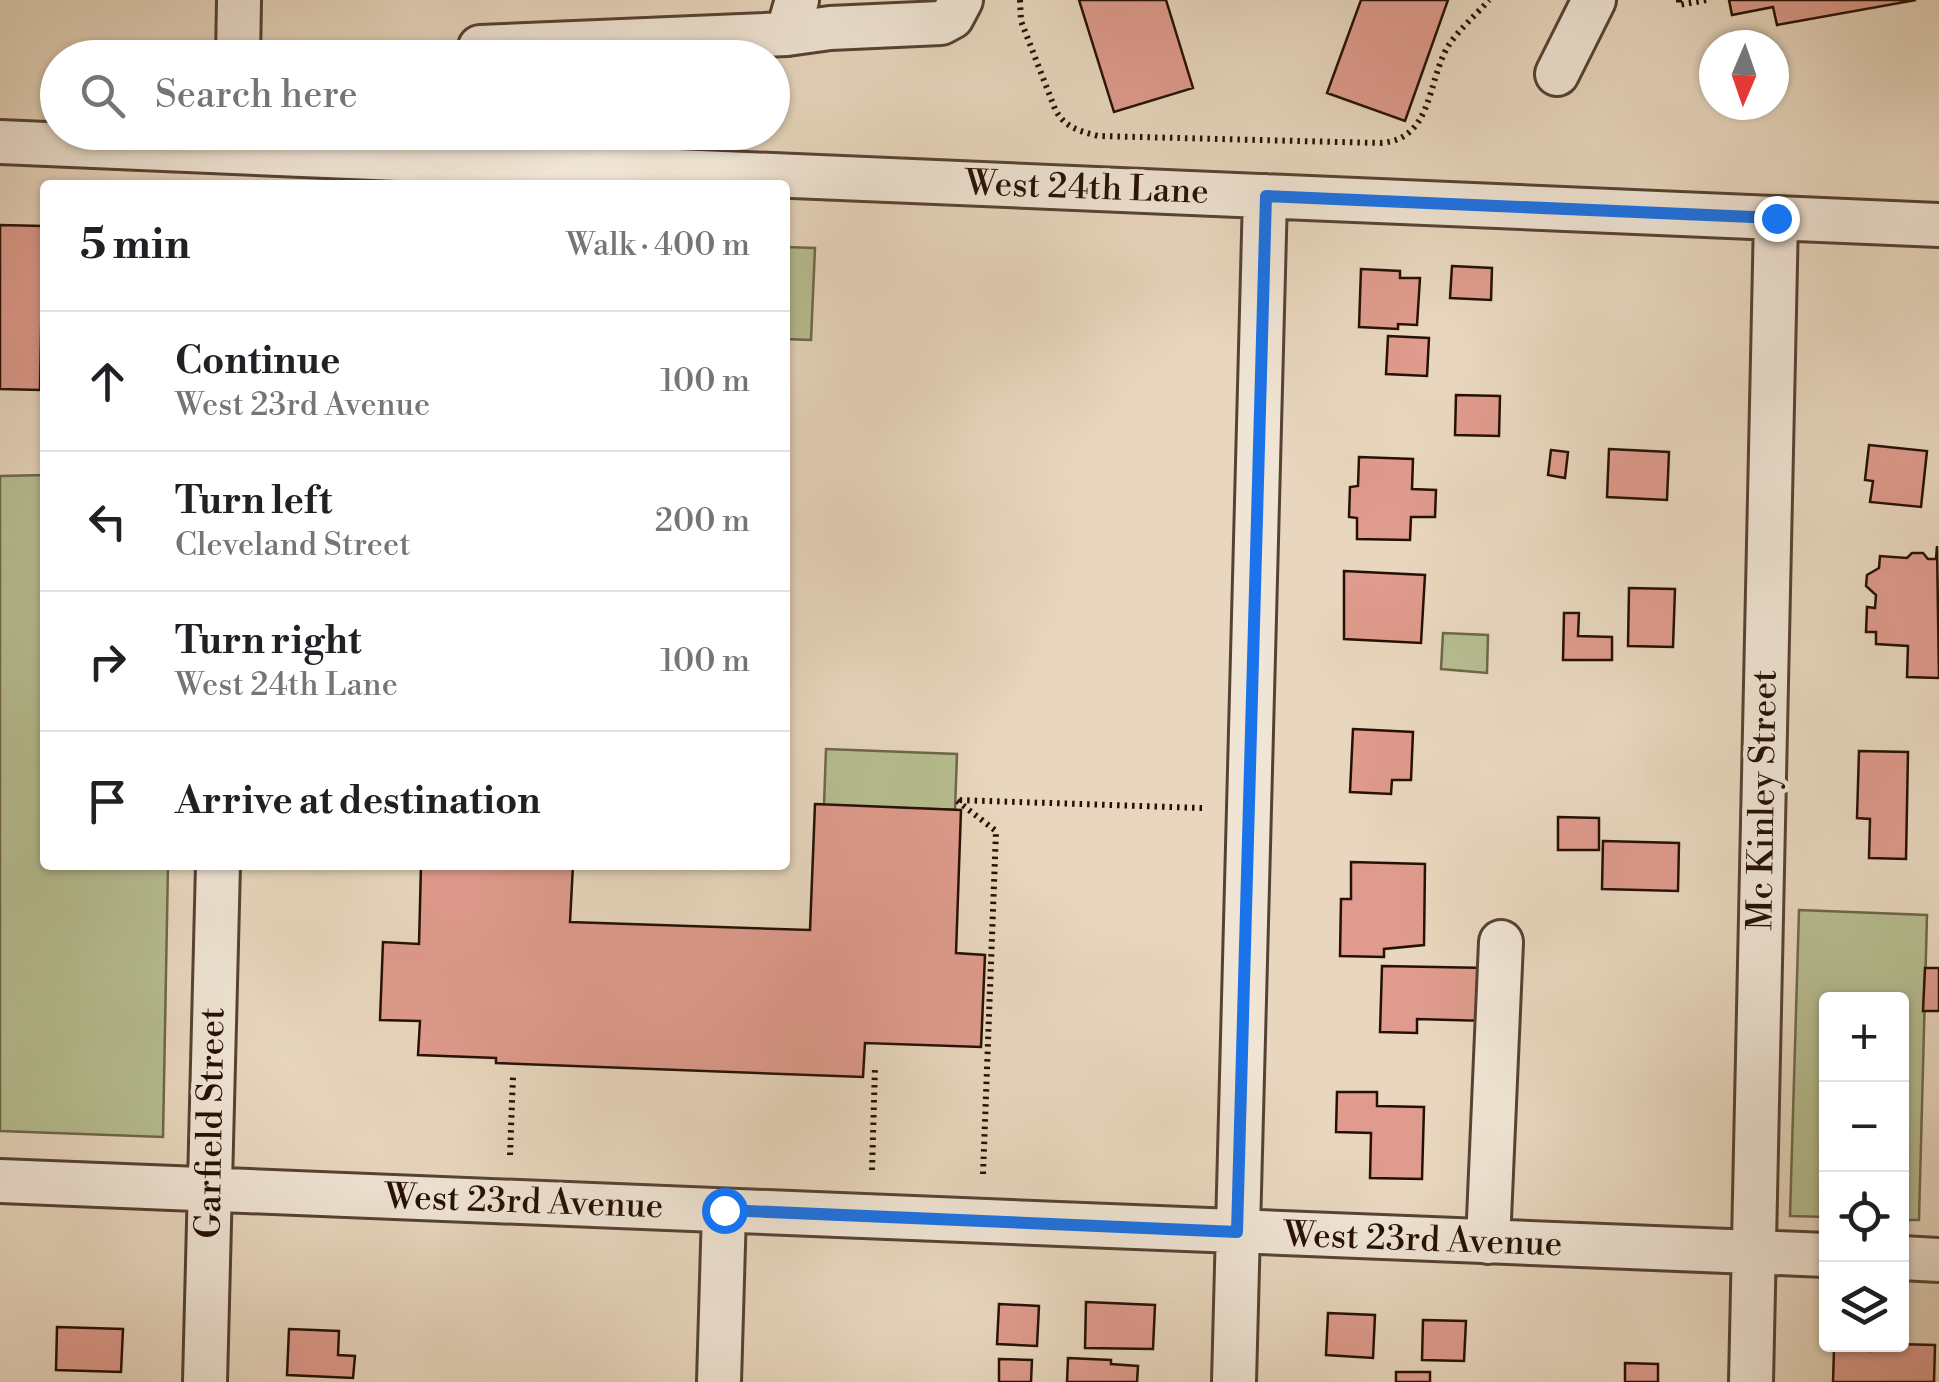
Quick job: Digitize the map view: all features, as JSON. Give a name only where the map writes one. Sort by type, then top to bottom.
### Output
[{"type":"street","points":[[238,40],[239,0]]},
{"type":"street","points":[[553,40],[792,17],[830,28],[941,23],[952,18],[961,0]]},
{"type":"street","points":[[1557,74],[1594,0]]},
{"type":"street","name":"West 24th Lane","points":[[0,142],[40,145]]},
{"type":"street","name":"West 24th Lane","points":[[125,150],[1939,225]]},
{"type":"street","points":[[1234,1382],[1266,196]]},
{"type":"street","name":"Mc Kinley Street","points":[[1751,1382],[1776,218]]},
{"type":"street","name":"Garfield Street","points":[[205,1382],[218,870]]},
{"type":"street","points":[[1488,1242],[1500,942]]},
{"type":"street","name":"West 23rd Avenue","points":[[0,1180],[1819,1256]]},
{"type":"street","points":[[720,1382],[724,1210]]},
{"type":"street","points":[[1909,1258],[1939,1260]]},
{"type":"path","points":[[1020,0],[1022,21],[1054,109],[1061,121],[1072,127],[1098,136],[1380,143],[1394,142],[1414,130],[1448,47],[1488,0]]},
{"type":"path","points":[[1680,0],[1679,5],[1708,0]]},
{"type":"path","points":[[983,1174],[996,831],[956,800],[1203,808]]},
{"type":"path","points":[[872,1170],[875,1067]]},
{"type":"path","points":[[510,1155],[513,1076]]},
{"type":"green space","points":[[790,247],[815,248],[811,340],[790,339]]},
{"type":"green space","points":[[40,475],[40,870],[168,870],[163,1137],[0,1131],[0,476]]},
{"type":"green space","points":[[1443,633],[1488,635],[1487,673],[1441,669]]},
{"type":"green space","points":[[826,749],[957,754],[955,810],[824,805]]},
{"type":"green space","points":[[1799,910],[1927,915],[1919,1220],[1909,1220],[1909,992],[1819,992],[1819,1217],[1790,1216]]},
{"type":"building","points":[[1079,0],[1166,0],[1193,88],[1114,112]]},
{"type":"building","points":[[1361,0],[1448,0],[1405,121],[1327,93]]},
{"type":"building","points":[[1729,0],[1916,0],[1777,25],[1773,7],[1732,15]]},
{"type":"building","points":[[0,225],[40,226],[40,390],[0,389]]},
{"type":"building","points":[[1452,266],[1492,268],[1491,300],[1450,298]]},
{"type":"building","points":[[1361,269],[1400,271],[1400,278],[1420,278],[1417,325],[1398,324],[1398,329],[1359,327]]},
{"type":"building","points":[[1388,336],[1429,338],[1427,376],[1386,374]]},
{"type":"building","points":[[1456,395],[1500,396],[1499,436],[1455,435]]},
{"type":"building","points":[[1869,445],[1927,451],[1921,507],[1870,502],[1873,481],[1865,480]]},
{"type":"building","points":[[1609,449],[1669,452],[1667,500],[1607,497]]},
{"type":"building","points":[[1551,450],[1568,452],[1565,478],[1548,475]]},
{"type":"building","points":[[1359,457],[1413,459],[1412,489],[1436,490],[1435,517],[1411,517],[1410,540],[1357,539],[1357,518],[1349,517],[1350,487],[1358,486]]},
{"type":"building","points":[[1937,546],[1939,678],[1907,677],[1908,646],[1876,644],[1876,632],[1866,632],[1867,607],[1875,608],[1876,595],[1866,586],[1867,575],[1879,568],[1880,556],[1907,558],[1912,553],[1923,553],[1928,559],[1936,559]]},
{"type":"building","points":[[1344,571],[1425,575],[1421,643],[1344,639]]},
{"type":"building","points":[[1629,588],[1675,589],[1673,647],[1628,646]]},
{"type":"building","points":[[1564,613],[1579,613],[1578,636],[1612,637],[1612,660],[1563,660]]},
{"type":"building","points":[[1353,729],[1413,732],[1411,780],[1392,780],[1391,794],[1350,792]]},
{"type":"building","points":[[1859,751],[1908,752],[1906,859],[1869,858],[1870,819],[1857,818]]},
{"type":"building","points":[[815,804],[961,810],[956,953],[985,955],[981,1047],[865,1043],[863,1077],[496,1063],[496,1058],[418,1055],[420,1021],[380,1020],[383,942],[419,944],[421,870],[573,870],[570,922],[810,930]]},
{"type":"building","points":[[1558,817],[1599,818],[1599,850],[1558,850]]},
{"type":"building","points":[[1603,841],[1679,843],[1678,891],[1602,889]]},
{"type":"building","points":[[1351,862],[1425,864],[1424,945],[1384,949],[1384,957],[1340,956],[1341,899],[1351,899]]},
{"type":"building","points":[[1382,966],[1488,968],[1487,1021],[1417,1019],[1417,1033],[1380,1032]]},
{"type":"building","points":[[1925,968],[1939,968],[1939,1011],[1923,1011]]},
{"type":"building","points":[[1337,1092],[1377,1092],[1377,1106],[1424,1107],[1422,1179],[1370,1178],[1371,1133],[1336,1132]]},
{"type":"building","points":[[1086,1302],[1155,1305],[1153,1349],[1085,1348]]},
{"type":"building","points":[[999,1304],[1039,1306],[1037,1346],[997,1344]]},
{"type":"building","points":[[1328,1313],[1375,1315],[1373,1358],[1326,1355]]},
{"type":"building","points":[[1423,1320],[1466,1321],[1464,1361],[1422,1360]]},
{"type":"building","points":[[57,1327],[123,1329],[121,1372],[56,1370]]},
{"type":"building","points":[[289,1329],[339,1331],[338,1355],[355,1356],[353,1378],[287,1375]]},
{"type":"building","points":[[1909,1344],[1935,1345],[1934,1382],[1833,1382],[1834,1352],[1909,1352]]},
{"type":"building","points":[[1068,1358],[1138,1366],[1137,1382],[1067,1382]]},
{"type":"building","points":[[999,1359],[1032,1360],[1031,1382],[999,1382]]},
{"type":"building","points":[[1625,1363],[1658,1364],[1658,1382],[1625,1382]]},
{"type":"building","points":[[1396,1372],[1430,1372],[1430,1382],[1396,1382]]},
{"type":"route","points":[[724,1210],[1237,1232],[1266,196],[1776,218]]}]
